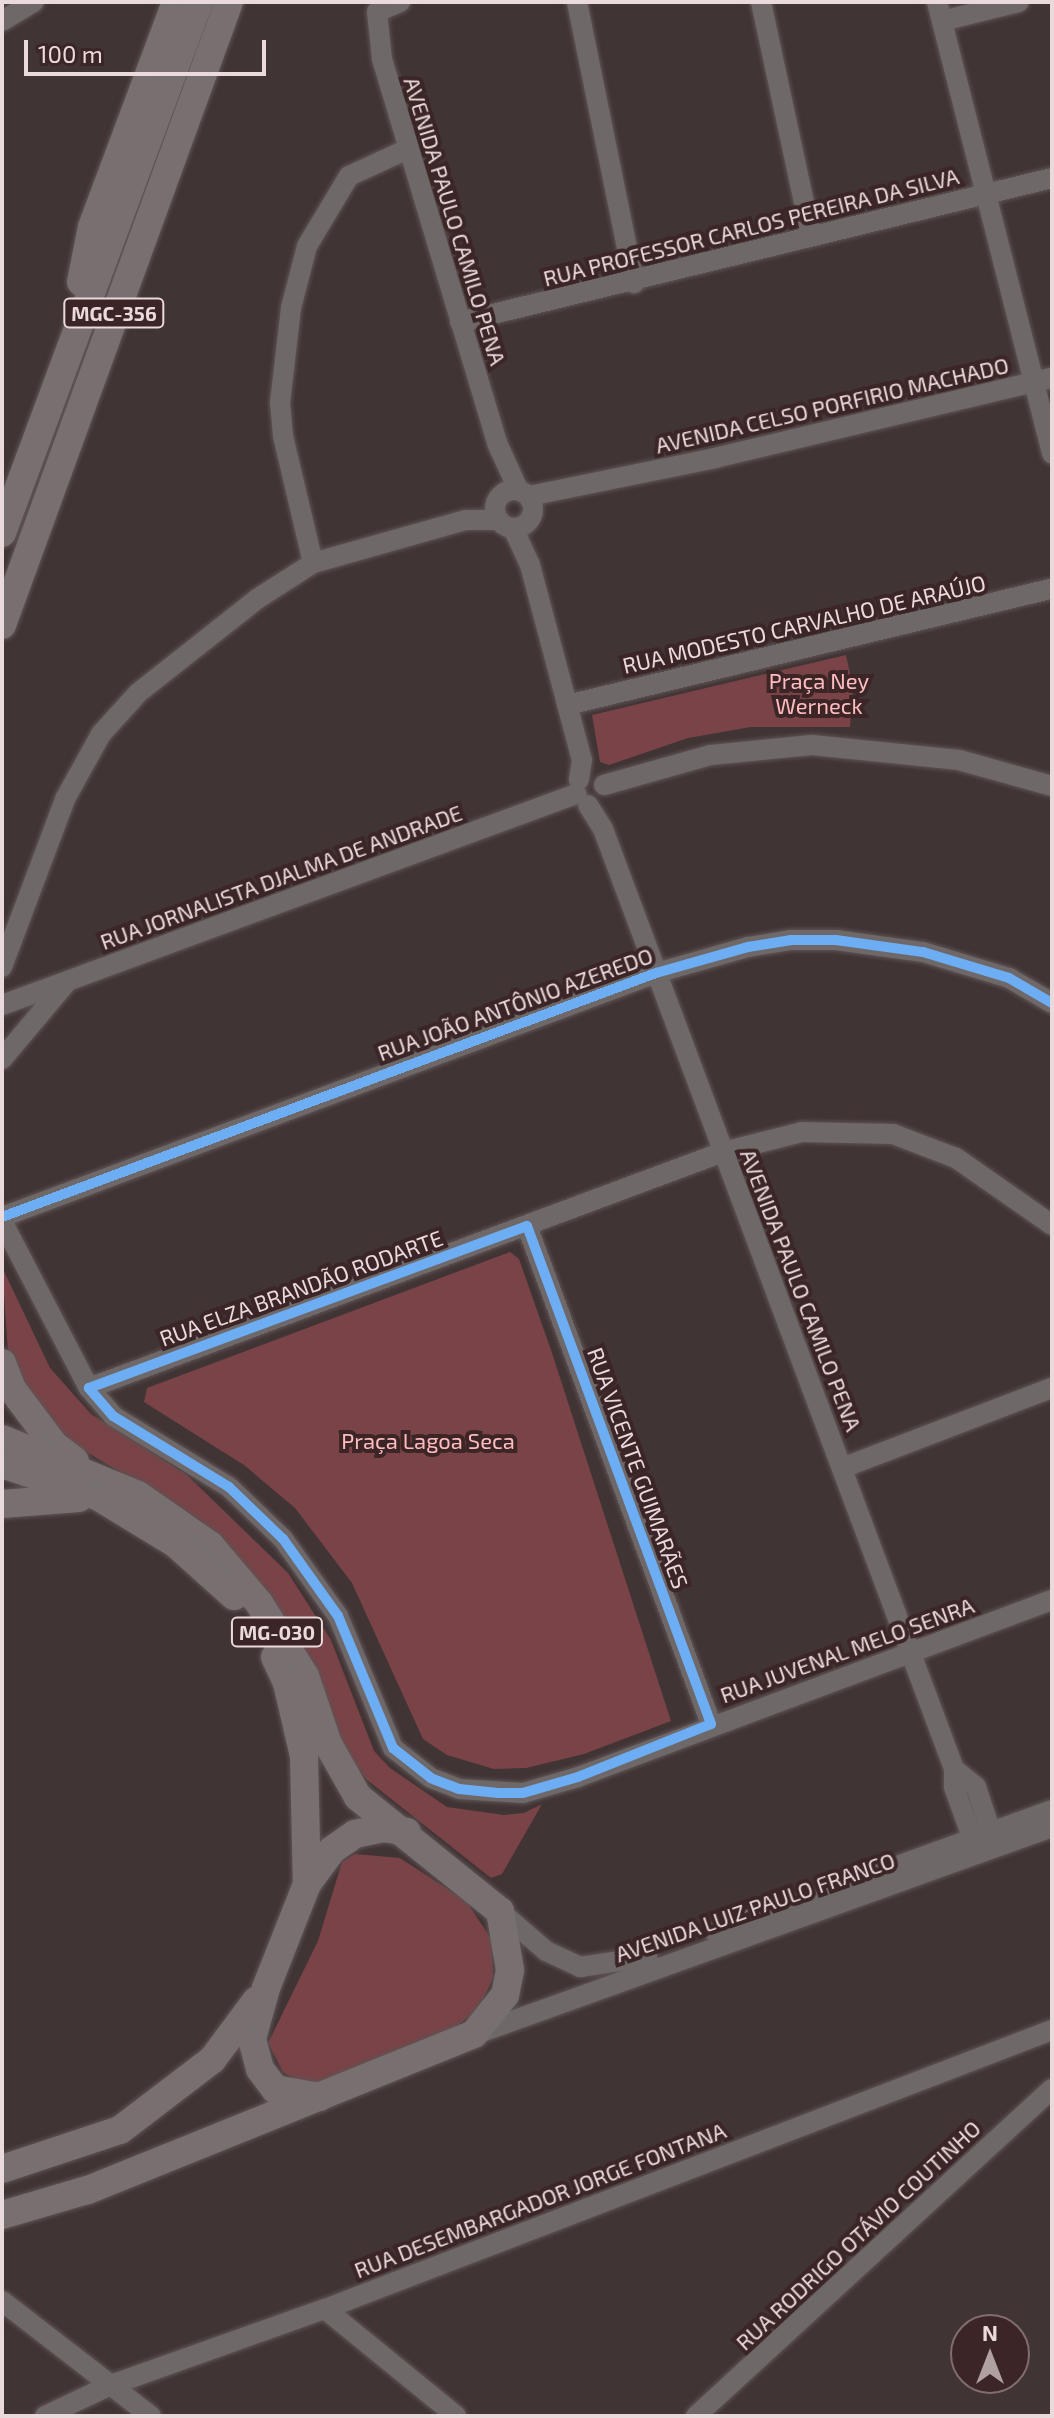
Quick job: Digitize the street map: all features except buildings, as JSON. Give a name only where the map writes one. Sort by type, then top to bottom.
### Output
[{"type":"highway","points":[[65,357],[92,227],[176,2]]},
{"type":"highway","name":"MGC-356","points":[[2,533],[199,2]]},
{"type":"highway","name":"MGC-356","points":[[2,625],[229,2]]},
{"type":"highway","points":[[2,1363],[12,1389],[54,1445],[97,1487]]},
{"type":"highway","name":"MG-030","points":[[2,1439],[97,1487],[176,1544],[240,1602],[267,1640],[287,1683],[304,1756],[307,1884],[266,1988],[212,2060],[182,2087],[120,2130],[2,2169]]},
{"type":"highway","name":"MG-030","points":[[2,1464],[138,1495],[210,1545],[259,1603],[305,1676],[328,1744],[358,1797],[407,1832],[500,1911]]},
{"type":"highway","points":[[2,1504],[97,1487]]},
{"type":"highway","points":[[307,1884],[332,1850],[355,1834],[383,1828],[407,1832]]},
{"type":"highway","points":[[7,2216],[87,2190],[474,2034],[505,1995],[508,1983],[510,1957],[500,1911]]},
{"type":"highway","points":[[266,1988],[252,2039],[260,2069],[275,2089],[321,2097]]},
{"type":"street","points":[[2,21],[34,2]]},
{"type":"street","name":"AVENIDA PAULO CAMILO PENA","points":[[400,2],[377,12],[382,59],[497,443],[589,786],[909,1655],[954,1769],[954,1787],[972,1837]]},
{"type":"street","points":[[577,2],[634,283]]},
{"type":"street","points":[[761,2],[811,236]]},
{"type":"street","points":[[1019,2],[940,11],[1044,380],[1052,454]]},
{"type":"street","points":[[313,563],[283,436],[280,403],[291,308],[307,246],[349,176],[408,149]]},
{"type":"street","name":"RUA PROFESSOR CARLOS PEREIRA DA SILVA","points":[[460,322],[634,283],[811,236],[1052,178]]},
{"type":"street","name":"AVENIDA CELSO PORFIRIO MACHADO","points":[[2,967],[65,799],[101,734],[138,693],[257,599],[313,563],[622,478],[1044,380]]},
{"type":"street","name":"RUA MODESTO CARVALHO DE ARAÚJO","points":[[567,705],[1052,589]]},
{"type":"street","name":"RUA JORNALISTA DJALMA DE ANDRADE","points":[[2,1005],[589,786],[711,755],[812,745],[959,760],[1052,786]]},
{"type":"street","name":"RUA JOÃO ANTÔNIO AZEREDO","points":[[2,1219],[656,973],[748,947],[791,940],[836,940],[923,952],[1009,978],[1052,1003]]},
{"type":"street","points":[[2,1059],[67,982]]},
{"type":"street","name":"RUA ELZA BRANDÃO RODARTE","points":[[89,1388],[723,1152],[802,1132],[893,1134],[956,1158],[1052,1225]]},
{"type":"street","name":"RUA JUVENAL MELO SENRA","points":[[2,1219],[89,1388],[113,1416],[229,1487],[283,1539],[338,1616],[393,1748],[431,1778],[459,1789],[523,1793],[578,1777],[711,1724],[909,1655],[1052,1600]]},
{"type":"street","name":"RUA VICENTE GUIMARÃES","points":[[527,1226],[711,1724]]},
{"type":"street","points":[[842,1468],[1052,1388]]},
{"type":"street","name":"AVENIDA PAULO CAMILO PENA","points":[[954,1769],[976,1787],[991,1840]]},
{"type":"street","name":"AVENIDA LUIZ PAULO FRANCO","points":[[474,2034],[991,1840],[1052,1810]]},
{"type":"street","name":"AVENIDA LUIZ PAULO FRANCO","points":[[500,1911],[546,1951],[580,1967],[628,1964],[972,1837],[991,1840],[1052,1827]]},
{"type":"street","name":"RUA DESEMBARGADOR JORGE FONTANA","points":[[45,2416],[111,2385],[325,2309],[1052,2030]]},
{"type":"street","name":"RUA RODRIGO OTÁVIO COUTINHO","points":[[696,2416],[1052,2089]]},
{"type":"street","points":[[2,2301],[151,2416]]},
{"type":"street","points":[[325,2309],[456,2416]]},
{"type":"green space","name":"Praça Ney Werneck","points":[[846,655],[853,687],[850,727],[751,727],[688,738],[609,765],[600,762],[592,715]]},
{"type":"green space","name":"Praça Lagoa Seca","points":[[510,1252],[519,1259],[552,1353],[671,1721],[584,1754],[526,1768],[494,1769],[447,1755],[423,1739],[352,1583],[295,1508],[244,1465],[144,1402],[147,1388]]},
{"type":"green space","points":[[2,1267],[50,1368],[91,1414],[187,1475],[288,1573],[331,1640],[374,1751],[390,1768],[447,1807],[504,1815],[524,1813],[542,1804],[502,1874],[491,1878],[366,1779],[346,1755],[248,1569],[200,1520],[80,1448],[43,1416],[8,1351]]},
{"type":"green space","points":[[355,1854],[400,1858],[466,1901],[492,1940],[493,1978],[478,2010],[455,2027],[316,2084],[301,2083],[283,2072],[268,2043],[318,1941],[342,1862]]},
{"type":"cycle path","points":[[2,1217],[656,973],[748,947],[791,940],[836,940],[923,952],[1009,978],[1052,1003]]},
{"type":"cycle path","points":[[527,1226],[711,1724],[578,1777],[523,1793],[498,1793],[459,1789],[431,1778],[393,1748],[338,1616],[283,1539],[229,1487],[113,1416],[89,1388],[527,1226]]}]
